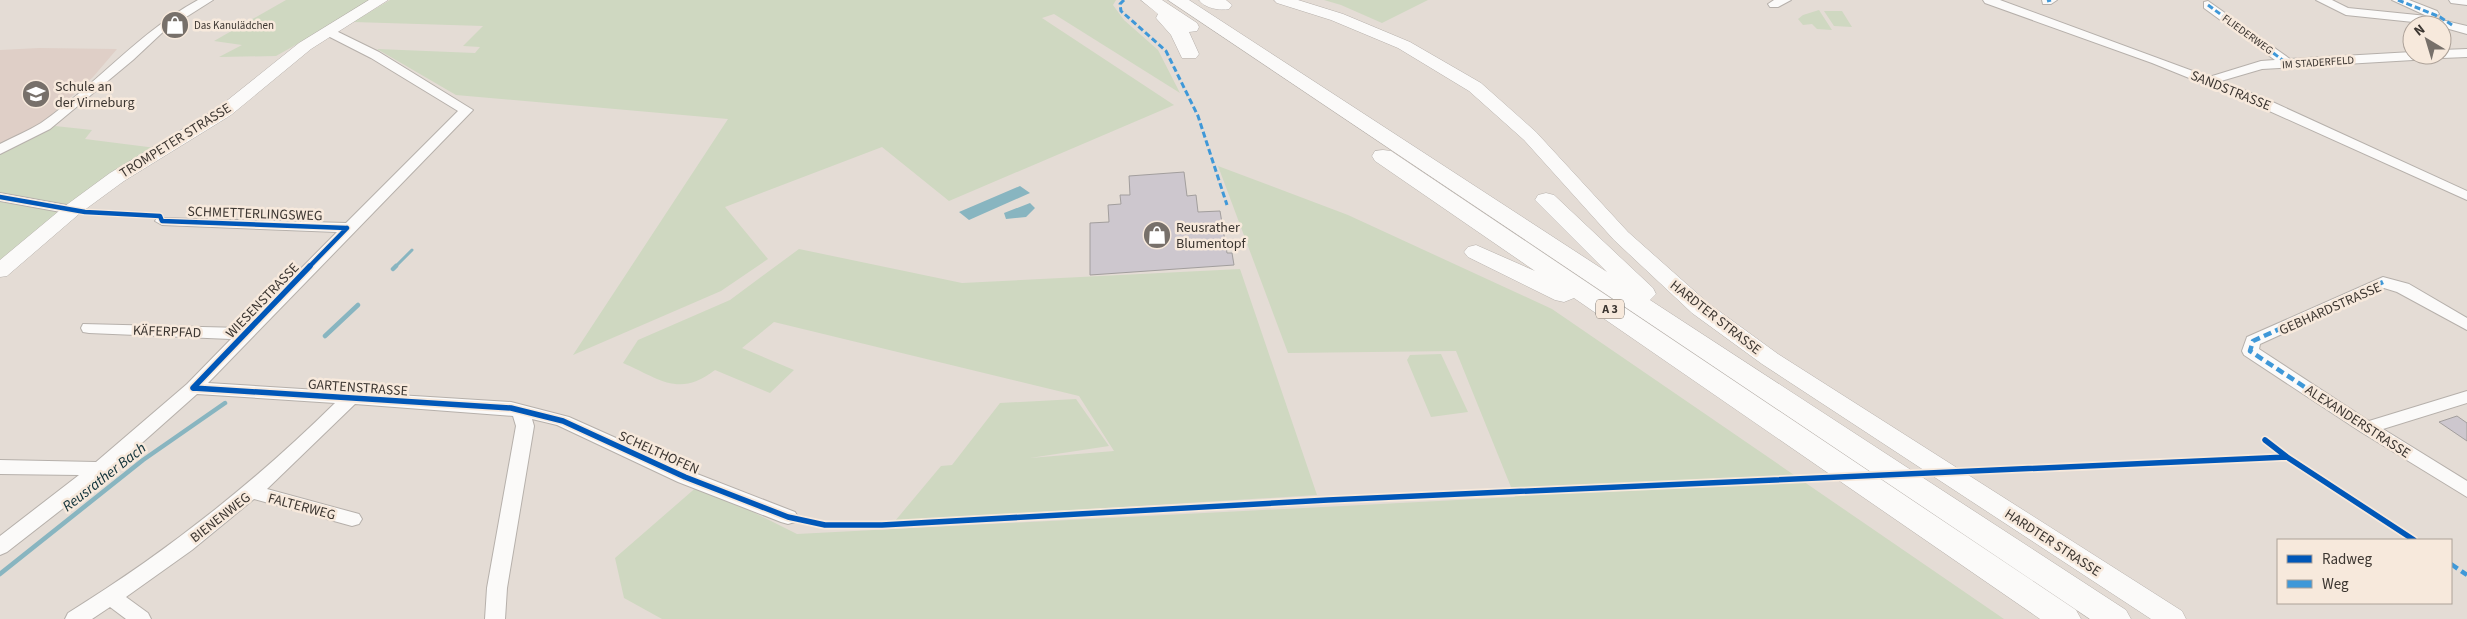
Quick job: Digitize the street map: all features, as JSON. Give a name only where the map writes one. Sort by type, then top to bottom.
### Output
[{"type":"highway","points":[[1160,1],[1157,12],[1180,33],[1189,54]]},
{"type":"highway","name":"A 3","points":[[1160,1],[2065,619]]},
{"type":"highway","name":"A 3","points":[[1160,1],[1723,361],[2115,619]]},
{"type":"highway","points":[[1546,200],[1635,287],[1706,338],[1723,361]]},
{"type":"highway","points":[[1476,252],[1571,297],[1669,349]]},
{"type":"main road","name":"TROMPETER STRASSE","points":[[0,271],[72,210],[117,177],[225,110],[278,66],[328,31],[380,0]]},
{"type":"main road","name":"HARDTER STRASSE","points":[[1282,0],[1337,17],[1404,45],[1475,87],[1530,136],[1621,236],[1700,308],[1785,369],[2172,619]]},
{"type":"street","points":[[0,150],[46,126],[129,57],[160,28],[207,0]]},
{"type":"street","name":"SANDSTRASSE","points":[[1989,0],[2208,81],[2337,135],[2467,196]]},
{"type":"street","points":[[2322,0],[2354,12],[2402,16]]},
{"type":"street","points":[[2398,0],[2433,15]]},
{"type":"street","points":[[2455,0],[2467,1]]},
{"type":"street","name":"FLIEDERWEG","points":[[2208,5],[2288,64]]},
{"type":"street","points":[[2452,25],[2467,30]]},
{"type":"street","name":"WIESENSTRASSE","points":[[0,547],[100,469],[193,388],[348,228],[466,110],[375,55],[328,31]]},
{"type":"street","points":[[2452,54],[2467,53]]},
{"type":"street","name":"IM STADERFELD","points":[[2208,81],[2250,67],[2402,57]]},
{"type":"street","points":[[0,197],[72,210]]},
{"type":"street","name":"SCHMETTERLINGSWEG","points":[[162,221],[348,228]]},
{"type":"street","name":"GEBHARDSTRASSE","points":[[2250,350],[2253,342],[2383,282],[2403,288],[2467,325]]},
{"type":"street","name":"KÄFERPFAD","points":[[89,328],[245,334]]},
{"type":"street","name":"ALEXANDERSTRASSE","points":[[2250,350],[2367,428],[2467,490]]},
{"type":"street","name":"GARTENSTRASSE","points":[[193,388],[511,408],[521,412]]},
{"type":"street","points":[[2367,428],[2467,397]]},
{"type":"street","name":"BIENENWEG","points":[[74,619],[111,597],[194,538],[253,492],[303,448],[351,398]]},
{"type":"street","points":[[495,619],[497,588],[525,426],[521,412]]},
{"type":"street","name":"SCHELTHOFEN","points":[[521,412],[536,413],[563,421],[685,477],[788,517]]},
{"type":"street","points":[[0,467],[100,469]]},
{"type":"street","name":"FALTERWEG","points":[[253,492],[352,519]]},
{"type":"street","points":[[111,597],[142,619]]},
{"type":"shaded area","name":"Schule an der Virneburg","points":[[39,48],[117,49],[93,77],[39,126],[0,146],[0,50]]},
{"type":"green space","points":[[286,0],[375,0],[276,56],[219,57],[242,45],[214,41]]},
{"type":"green space","points":[[390,0],[1116,0],[1113,5],[1124,20],[1158,50],[1180,93],[1054,14],[1042,18],[1174,105],[949,201],[882,147],[725,207],[768,259],[721,291],[573,355],[728,119],[456,95],[377,49],[475,53],[480,47],[463,46],[483,26],[353,22]]},
{"type":"green space","points":[[1324,0],[1428,0],[1382,23],[1341,5]]},
{"type":"green space","points":[[1819,10],[1832,30],[1817,29],[1812,24],[1803,25],[1798,19],[1803,15]]},
{"type":"green space","points":[[1824,11],[1842,11],[1852,27],[1834,26]]},
{"type":"green space","points":[[55,126],[92,130],[85,139],[156,148],[68,205],[0,194],[0,154]]},
{"type":"green space","points":[[1218,166],[1348,215],[1552,309],[2004,619],[662,619],[624,598],[615,558],[699,485],[797,534],[1515,497],[1456,351],[1288,353]]},
{"type":"green space","points":[[0,200],[62,210],[0,260]]},
{"type":"green space","points":[[799,249],[962,283],[1240,269],[1317,495],[895,521],[941,466],[952,465],[1000,403],[1076,399],[1109,446],[1030,458],[1114,451],[1079,396],[774,322],[742,348],[794,370],[770,393],[715,370],[691,383],[680,384],[659,380],[623,363],[638,340],[730,300]]},
{"type":"green space","points":[[1441,354],[1468,412],[1431,417],[1407,360],[1410,355]]},
{"type":"water","points":[[1020,186],[1030,193],[969,220],[959,212]]},
{"type":"water","points":[[1030,203],[1035,208],[1026,217],[1006,219],[1004,213]]},
{"type":"building","name":"Reusrather Blumentopf","points":[[1184,172],[1187,196],[1196,195],[1198,212],[1220,211],[1227,253],[1232,253],[1234,265],[1090,275],[1090,223],[1109,222],[1108,205],[1121,204],[1120,195],[1130,195],[1129,176]]},
{"type":"building","points":[[2457,416],[2467,423],[2467,441],[2439,422]]},
{"type":"waterway","name":"Reusrather Bach","points":[[393,269],[412,250]]},
{"type":"waterway","name":"Reusrather Bach","points":[[325,336],[358,305]]},
{"type":"waterway","name":"Reusrather Bach","points":[[0,574],[143,460],[225,403]]},
{"type":"marked path","points":[[1124,0],[1120,4],[1121,11],[1166,51],[1198,116],[1227,205]]},
{"type":"marked path","points":[[2047,1],[2051,0]]},
{"type":"marked path","points":[[2398,0],[2435,15]]},
{"type":"marked path","points":[[2208,5],[2288,64]]},
{"type":"marked path","points":[[2367,428],[2250,351],[2253,341],[2383,282]]},
{"type":"marked path","points":[[2452,565],[2467,575]]},
{"type":"cycle path","points":[[0,197],[85,212],[160,216],[162,221],[347,228]]},
{"type":"cycle path","points":[[193,388],[347,228]]},
{"type":"cycle path","points":[[193,388],[511,408],[521,412],[536,413],[563,421],[685,477],[788,517],[825,525],[882,525],[1328,500],[2287,457]]},
{"type":"cycle path","points":[[2265,440],[2287,457],[2412,539]]},
{"type":"place","name":"Das Kanulädchen","points":[[175,25]]},
{"type":"place","name":"Schule an der Virneburg","points":[[36,94]]},
{"type":"place","name":"Reusrather Blumentopf","points":[[1157,235]]}]
